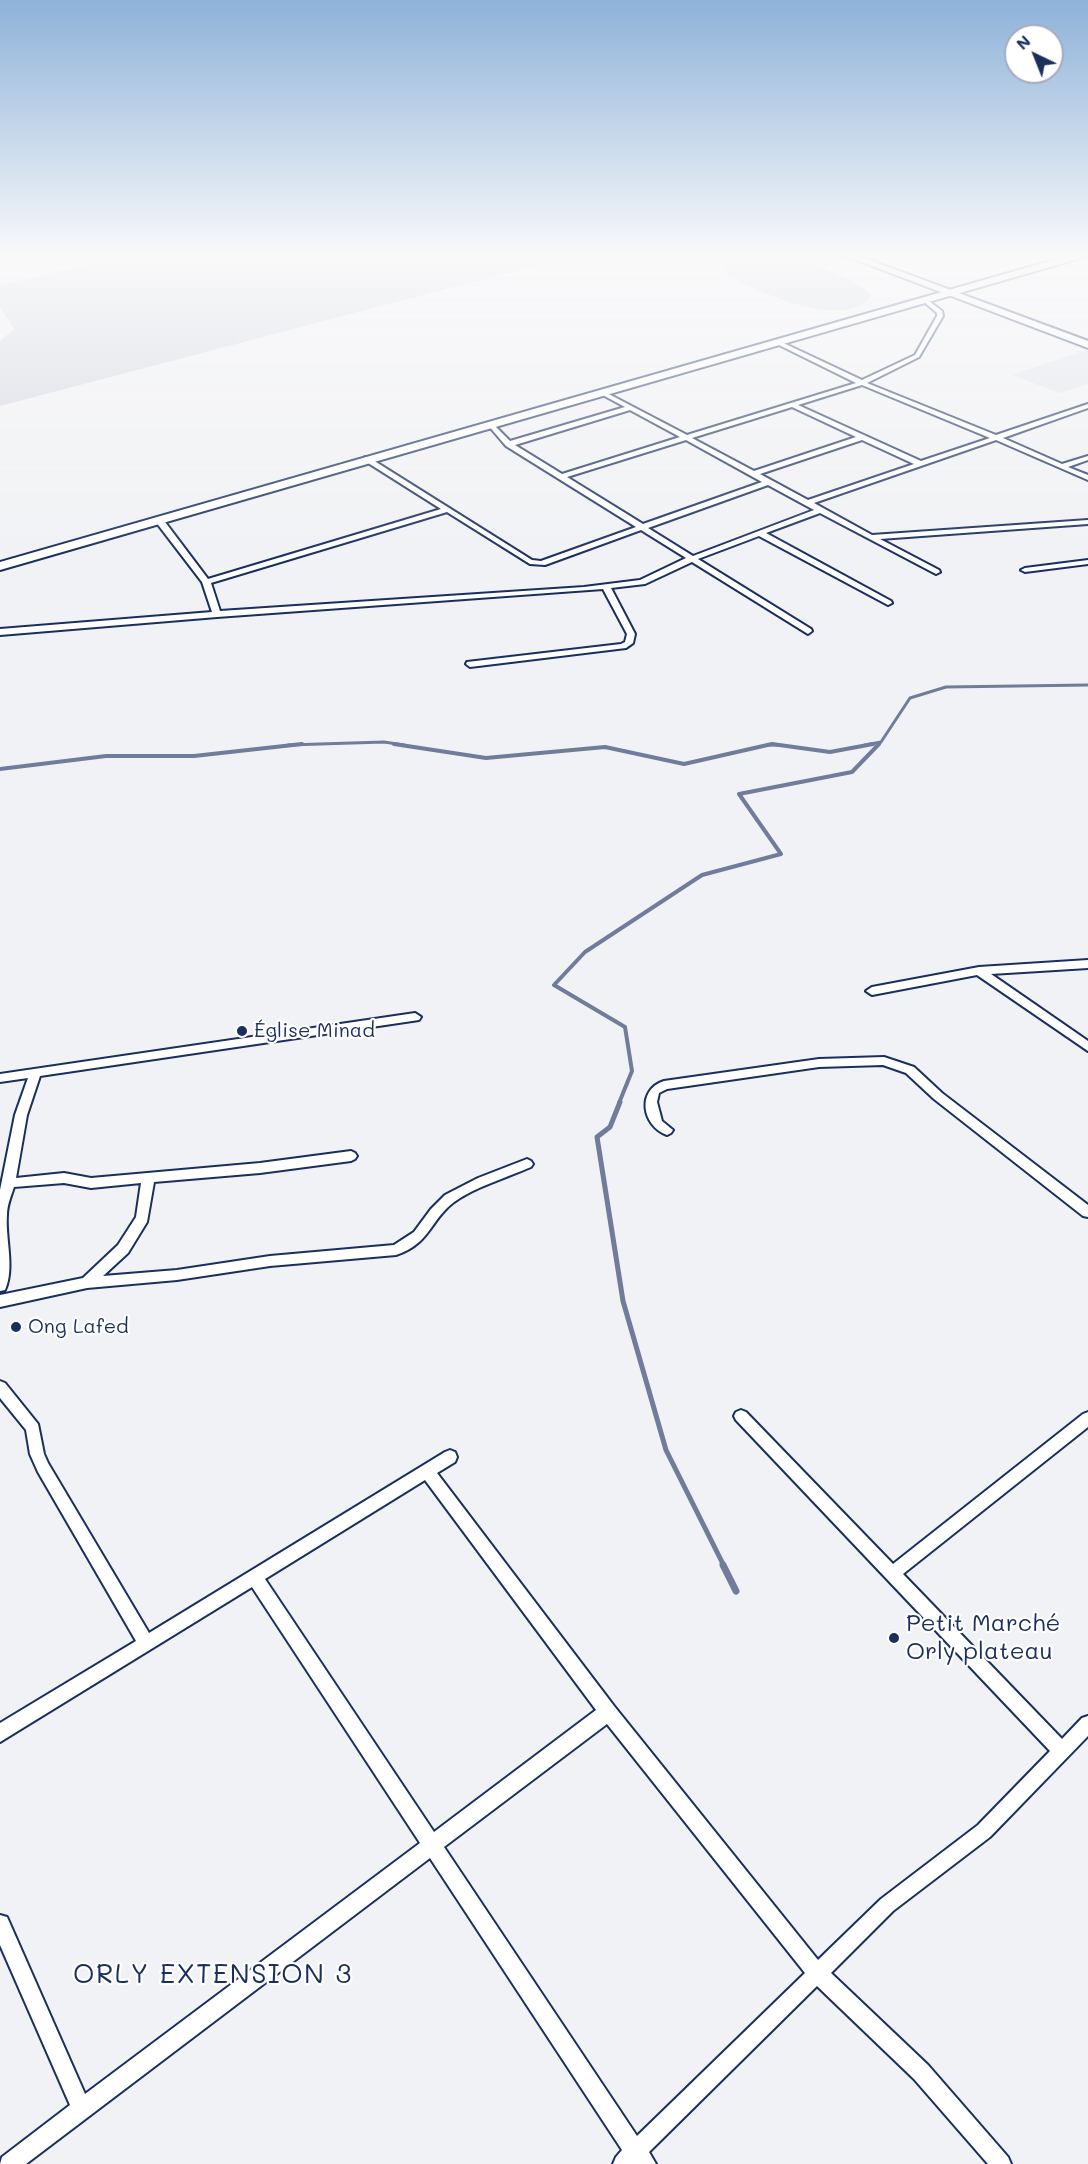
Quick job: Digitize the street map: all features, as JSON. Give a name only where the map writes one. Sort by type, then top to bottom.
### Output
[{"type":"street","points":[[0,566],[735,354]]},
{"type":"street","points":[[802,354],[862,383],[1088,478]]},
{"type":"street","points":[[561,477],[795,406],[862,383],[918,354]]},
{"type":"street","points":[[601,392],[936,572]]},
{"type":"street","points":[[795,406],[919,463]]},
{"type":"street","points":[[807,503],[1088,406]]},
{"type":"street","points":[[509,444],[630,408]]},
{"type":"street","points":[[490,424],[509,444],[808,631]]},
{"type":"street","points":[[753,474],[862,437]]},
{"type":"street","points":[[1063,466],[1088,458]]},
{"type":"street","points":[[368,459],[530,562],[542,563],[768,482]]},
{"type":"street","points":[[206,582],[446,510]]},
{"type":"street","points":[[0,632],[217,614],[606,587],[642,582],[691,559],[820,510]]},
{"type":"street","points":[[159,520],[206,582],[217,614]]},
{"type":"street","points":[[870,537],[1088,522]]},
{"type":"street","points":[[759,533],[888,603]]},
{"type":"street","points":[[1025,570],[1088,562]]},
{"type":"street","points":[[1075,564],[1088,571]]},
{"type":"street","points":[[470,664],[623,646],[629,643],[631,634],[606,587]]},
{"type":"street","points":[[872,991],[979,971],[1088,964]]},
{"type":"street","points":[[979,971],[1088,1047]]},
{"type":"street","points":[[0,1078],[36,1075],[415,1017]]},
{"type":"street","points":[[667,1130],[656,1123],[651,1102],[654,1092],[664,1085],[819,1063],[884,1061],[910,1070],[938,1096],[1088,1212]]},
{"type":"street","points":[[0,1286],[3,1267],[0,1216],[2,1199],[9,1182],[24,1097],[36,1075]]},
{"type":"street","points":[[9,1182],[64,1178],[91,1184],[260,1168],[351,1156]]},
{"type":"street","points":[[0,1301],[87,1283],[177,1275],[270,1261],[396,1250],[409,1245],[421,1235],[442,1204],[466,1190],[527,1164]]},
{"type":"street","points":[[87,1283],[123,1248],[142,1218],[148,1178]]},
{"type":"street","points":[[0,1386],[33,1428],[36,1454],[42,1467],[146,1642]]},
{"type":"street","points":[[741,1416],[1062,1751]]},
{"type":"street","points":[[892,1574],[1088,1418]]},
{"type":"street","points":[[0,1733],[450,1457]]},
{"type":"street","points":[[427,1471],[608,1712],[816,1972],[921,2072],[1001,2164]]},
{"type":"street","points":[[254,1577],[432,1845],[635,2160],[816,1972],[887,1905],[984,1831],[1088,1724]]},
{"type":"street","points":[[9,2164],[608,1712]]},
{"type":"street","points":[[0,1924],[81,2109]]},
{"type":"shaded area","points":[[0,354],[198,354],[0,406]]},
{"type":"shaded area","points":[[1074,354],[1088,354],[1088,384],[1059,393],[1012,375]]},
{"type":"waterway","points":[[881,742],[910,698],[946,687],[1088,685]]},
{"type":"waterway","points":[[295,745],[384,742],[404,745]]},
{"type":"waterway","points":[[865,745],[881,742]]},
{"type":"waterway","points":[[295,745],[302,744]]},
{"type":"waterway","points":[[394,744],[486,758],[605,747],[684,764],[768,745]]},
{"type":"waterway","points":[[779,745],[830,752],[873,744]]},
{"type":"waterway","points":[[619,1103],[632,1071],[625,1027],[554,985],[585,952],[702,875],[781,854],[739,794],[852,772],[879,744]]},
{"type":"waterway","points":[[288,745],[295,745]]},
{"type":"waterway","points":[[0,769],[106,756],[194,756],[295,745]]},
{"type":"waterway","points":[[768,745],[779,745]]},
{"type":"waterway","points":[[768,745],[779,745]]},
{"type":"waterway","points":[[620,1102],[610,1127],[597,1137],[623,1301],[666,1450],[724,1566]]},
{"type":"waterway","points":[[723,1565],[736,1591]]},
{"type":"place","name":"Église Minad","points":[[242,1031]]},
{"type":"place","name":"Ong Lafed","points":[[16,1327]]},
{"type":"place","name":"Petit Marché Orly plateau","points":[[894,1638]]},
{"type":"district","name":"ORLY EXTENSION 3","points":[[213,1975]]}]
